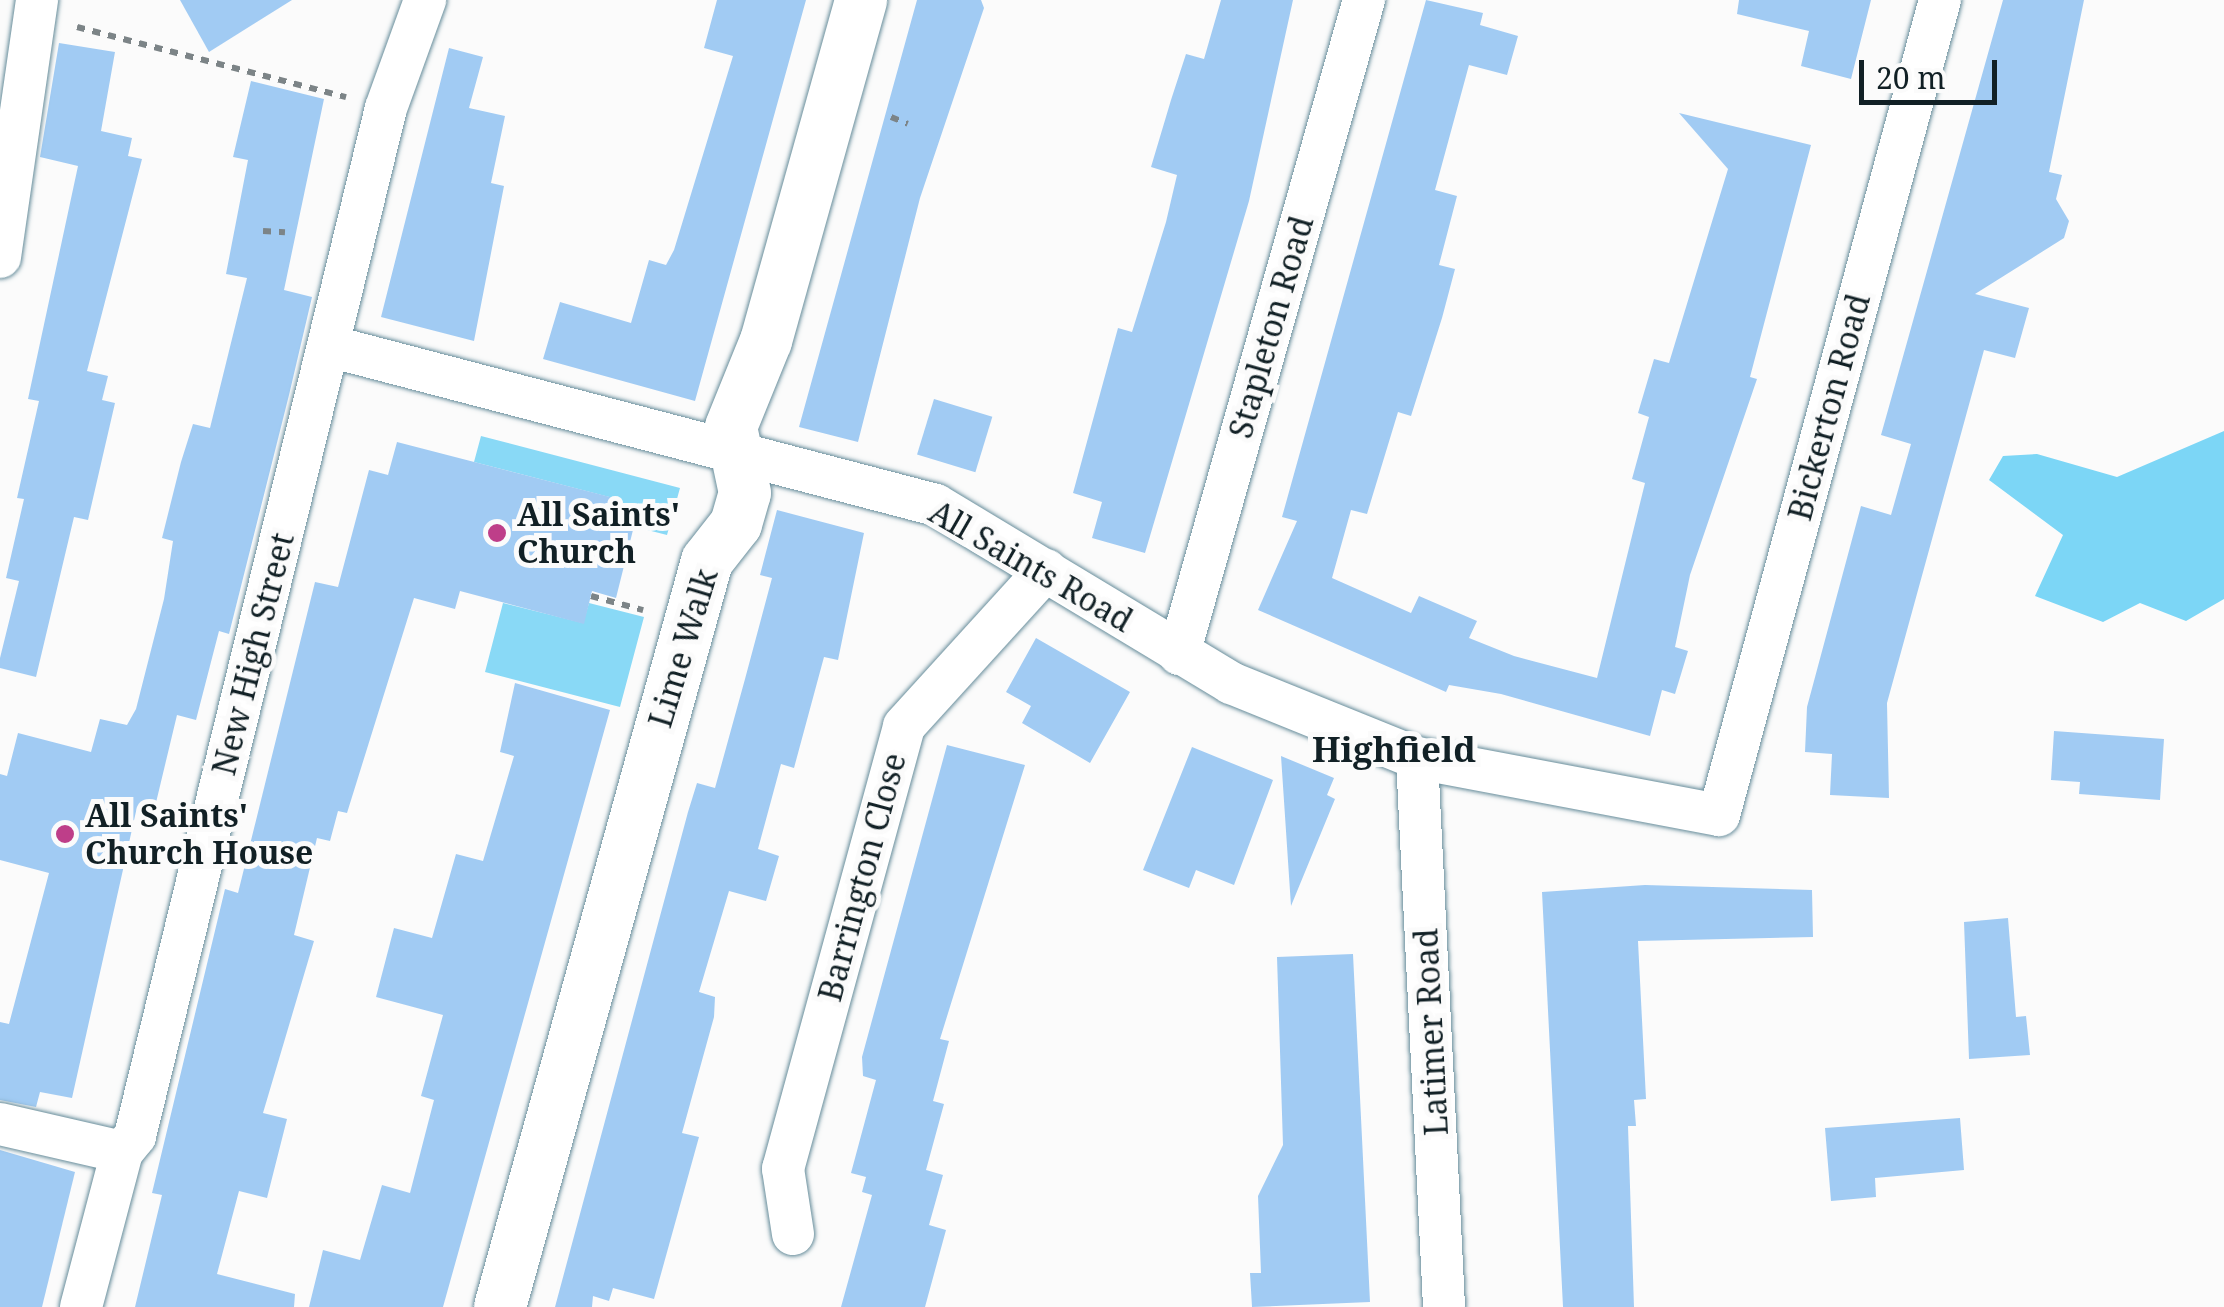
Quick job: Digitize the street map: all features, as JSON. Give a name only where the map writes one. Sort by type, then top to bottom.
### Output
[{"type":"street","name":"New High Street","points":[[81,1307],[122,1152],[136,1136],[386,108],[425,0]]},
{"type":"street","name":"Lime Walk","points":[[500,1307],[707,561],[736,524],[745,493],[732,427],[745,377],[766,340],[861,0]]},
{"type":"street","name":"Stapleton Road","points":[[1179,654],[1364,0]]},
{"type":"street","name":"Bickerton Road","points":[[1719,815],[1940,0]]},
{"type":"street","points":[[0,257],[36,9]]},
{"type":"street","name":"All Saints Road","points":[[328,346],[936,505],[1179,654],[1417,758],[1719,815]]},
{"type":"street","name":"Barrington Close","points":[[793,1234],[783,1170],[904,726],[1046,570]]},
{"type":"street","name":"Latimer Road","points":[[1417,758],[1444,1307]]},
{"type":"street","points":[[0,1124],[122,1152]]},
{"type":"path","points":[[36,9],[386,108]]},
{"type":"path","points":[[891,116],[908,124]]},
{"type":"path","points":[[263,231],[285,232]]},
{"type":"path","points":[[591,596],[657,614]]},
{"type":"shaded area","points":[[2224,431],[2224,599],[2186,621],[2140,603],[2103,622],[2035,596],[2063,535],[1989,480],[2003,456],[2037,454],[2117,477]]},
{"type":"shaded area","points":[[481,436],[680,488],[667,535],[612,521],[617,499],[474,462]]},
{"type":"shaded area","points":[[503,603],[583,623],[589,603],[644,617],[620,707],[485,672]]},
{"type":"building","points":[[180,0],[292,0],[209,52]]},
{"type":"building","points":[[717,0],[806,0],[695,401],[543,359],[560,302],[631,323],[649,260],[666,265],[674,250],[733,56],[704,48]]},
{"type":"building","points":[[917,0],[981,0],[984,8],[920,198],[858,442],[799,427]]},
{"type":"building","points":[[1221,0],[1293,0],[1249,201],[1145,553],[1092,538],[1102,502],[1073,493],[1118,328],[1132,332],[1166,222],[1177,175],[1151,167],[1171,100],[1186,54],[1204,59]]},
{"type":"building","points":[[1426,0],[1483,13],[1480,25],[1518,36],[1507,75],[1469,65],[1435,190],[1457,196],[1439,265],[1455,269],[1442,318],[1411,416],[1398,412],[1367,514],[1351,510],[1332,578],[1411,613],[1419,596],[1477,621],[1469,638],[1514,656],[1597,678],[1645,483],[1632,479],[1649,417],[1638,413],[1654,359],[1669,363],[1728,169],[1679,113],[1811,145],[1750,377],[1757,379],[1690,575],[1675,647],[1688,651],[1675,694],[1662,690],[1650,736],[1501,694],[1449,685],[1446,692],[1258,610],[1297,521],[1282,517]]},
{"type":"building","points":[[1739,0],[1871,0],[1851,79],[1801,66],[1809,31],[1737,14]]},
{"type":"building","points":[[2003,0],[2084,0],[2049,172],[2062,175],[2056,199],[2069,221],[2064,238],[1975,294],[2029,308],[2015,358],[1984,350],[1887,703],[1889,798],[1830,795],[1832,754],[1805,752],[1807,707],[1861,506],[1891,515],[1911,444],[1881,435]]},
{"type":"building","points":[[59,43],[115,52],[101,131],[132,138],[128,156],[142,159],[87,371],[108,376],[102,400],[115,403],[88,520],[74,517],[36,677],[0,668],[0,658],[19,581],[6,578],[24,499],[17,498],[39,401],[28,399],[78,166],[40,157]]},
{"type":"building","points":[[449,48],[483,57],[469,108],[505,116],[491,183],[504,186],[474,341],[381,317]]},
{"type":"building","points":[[251,81],[324,99],[284,290],[312,297],[289,395],[229,634],[219,631],[196,720],[177,715],[154,811],[137,807],[72,1098],[40,1092],[36,1107],[0,1100],[0,1022],[9,1024],[49,873],[0,860],[0,774],[7,776],[18,733],[91,752],[100,719],[127,725],[136,709],[164,599],[173,541],[162,538],[181,462],[193,424],[210,428],[247,278],[226,274],[248,160],[233,157]]},
{"type":"building","points":[[934,399],[992,417],[975,472],[917,454]]},
{"type":"building","points":[[397,442],[618,499],[612,521],[634,526],[616,598],[592,591],[584,624],[460,591],[455,609],[414,598],[347,813],[338,811],[330,841],[317,838],[294,935],[314,941],[263,1113],[287,1119],[267,1198],[239,1191],[217,1274],[295,1294],[294,1307],[135,1307],[162,1195],[152,1193],[225,889],[238,893],[315,582],[338,587],[369,470],[388,475]]},
{"type":"building","points":[[777,510],[864,533],[838,660],[824,657],[794,768],[781,764],[758,849],[779,856],[766,901],[729,891],[699,992],[715,997],[714,1017],[682,1133],[699,1137],[654,1299],[613,1288],[609,1301],[593,1296],[592,1307],[555,1307],[688,812],[697,783],[715,788],[772,578],[760,575]]},
{"type":"building","points":[[1036,638],[1130,692],[1090,763],[1022,723],[1031,706],[1006,692]]},
{"type":"building","points":[[515,683],[610,710],[443,1307],[309,1307],[323,1250],[360,1260],[382,1185],[410,1193],[434,1100],[421,1096],[443,1015],[376,997],[394,928],[432,938],[456,854],[483,861],[514,756],[500,752]]},
{"type":"building","points":[[2054,731],[2164,739],[2160,800],[2079,794],[2080,782],[2051,780]]},
{"type":"building","points":[[947,745],[1025,765],[940,1039],[949,1041],[933,1101],[944,1104],[926,1170],[943,1175],[929,1225],[946,1230],[925,1307],[841,1307],[872,1195],[862,1192],[866,1177],[851,1173],[876,1080],[863,1076],[862,1057]]},
{"type":"building","points":[[1192,747],[1273,780],[1234,885],[1196,870],[1189,888],[1143,870]]},
{"type":"building","points":[[1281,756],[1334,778],[1327,795],[1335,799],[1291,906]]},
{"type":"building","points":[[1645,885],[1812,890],[1813,937],[1638,941],[1646,1099],[1634,1100],[1636,1126],[1628,1126],[1634,1307],[1563,1307],[1542,892]]},
{"type":"building","points":[[2008,918],[2016,1017],[2026,1016],[2030,1055],[1969,1059],[1964,922]]},
{"type":"building","points":[[1353,954],[1370,1302],[1252,1307],[1250,1273],[1261,1273],[1258,1196],[1283,1145],[1277,957]]},
{"type":"building","points":[[1960,1118],[1964,1170],[1875,1178],[1876,1197],[1831,1201],[1825,1128]]},
{"type":"building","points":[[0,1150],[75,1172],[42,1307],[0,1307]]},
{"type":"place","name":"All Saints' Church","points":[[497,533]]},
{"type":"place","name":"All Saints' Church House","points":[[65,834]]},
{"type":"district","name":"Highfield","points":[[1394,749]]}]
